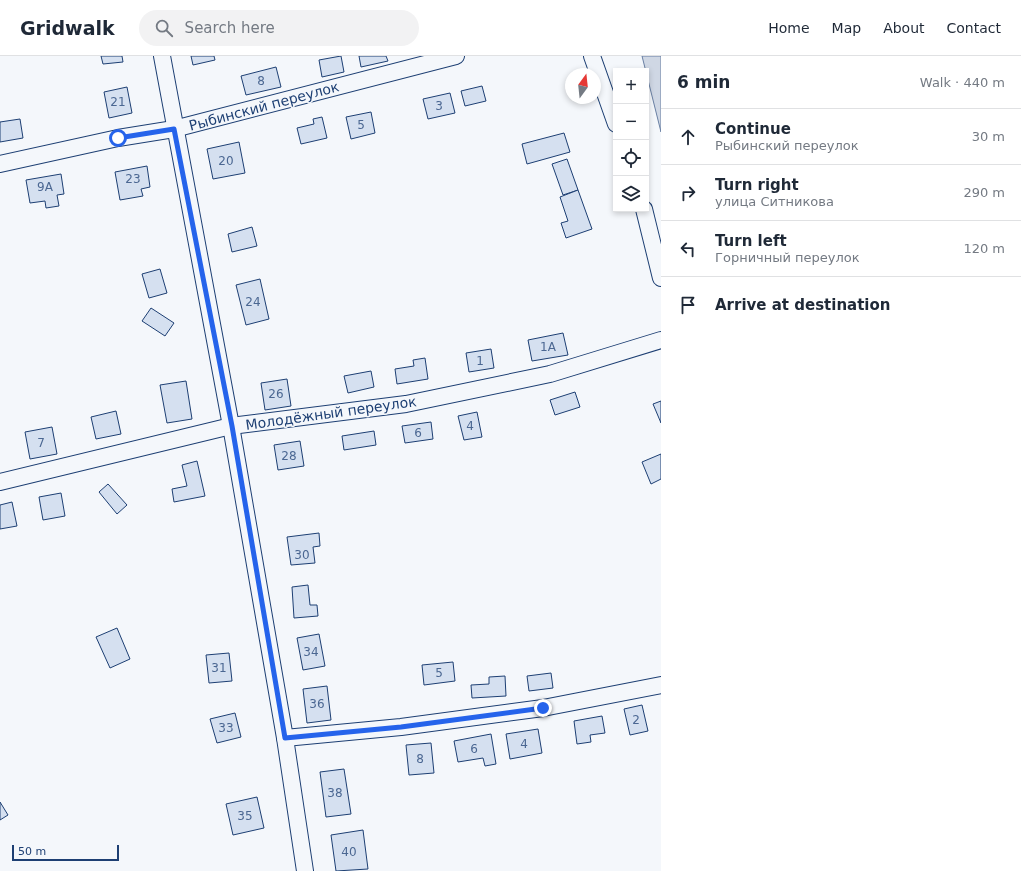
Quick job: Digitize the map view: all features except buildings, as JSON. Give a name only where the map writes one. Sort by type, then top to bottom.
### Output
[{"type":"street","points":[[162,56],[174,129],[232,426],[306,871]]},
{"type":"street","name":"Рыбинский переулок","points":[[0,164],[118,138],[174,129],[456,56]]},
{"type":"street","points":[[592,56],[613,116]]},
{"type":"street","points":[[645,212],[661,278]]},
{"type":"street","name":"Молодёжный переулок","points":[[0,482],[232,426],[406,404],[550,374],[661,340]]},
{"type":"street","points":[[285,738],[401,727],[543,708],[661,685]]},
{"type":"shaded area","points":[[642,56],[661,56],[661,132],[649,84],[649,68],[645,68]]},
{"type":"route","points":[[118,138],[174,129],[232,426],[285,738],[401,727],[543,708]]}]
